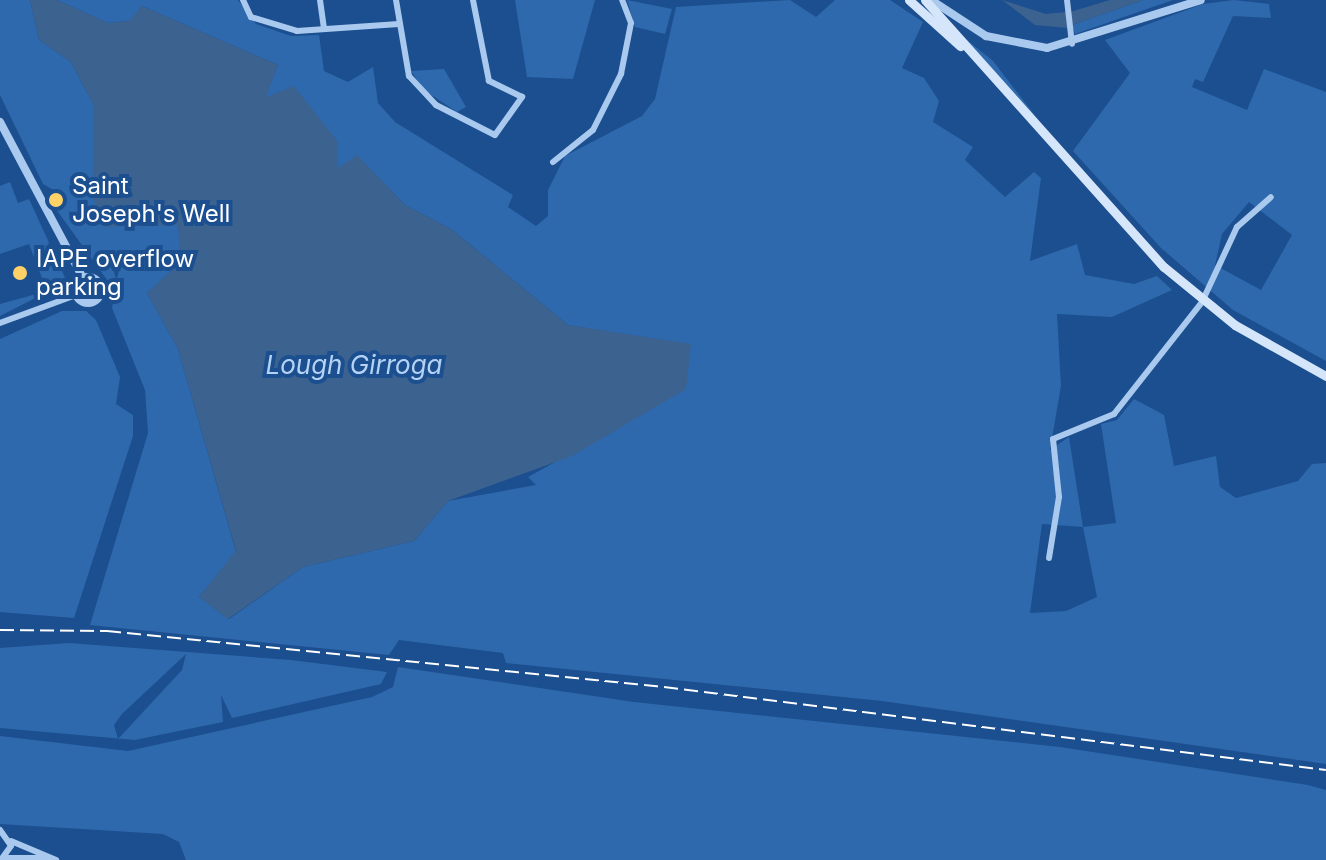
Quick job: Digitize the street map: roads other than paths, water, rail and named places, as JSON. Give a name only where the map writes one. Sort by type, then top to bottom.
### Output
[{"type":"main road","points":[[909,0],[956,30]]},
{"type":"main road","points":[[928,0],[1017,103],[1202,302],[1326,376]]},
{"type":"street","points":[[243,0],[261,21],[324,29],[399,24]]},
{"type":"street","points":[[320,0],[324,29]]},
{"type":"street","points":[[396,0],[404,62],[420,90],[456,117],[502,133],[522,97],[489,81],[473,0]]},
{"type":"street","points":[[553,162],[593,130],[621,74],[631,23],[622,0]]},
{"type":"street","points":[[956,30],[1017,46],[1072,44],[1201,0]]},
{"type":"street","points":[[1068,4],[1072,44]]},
{"type":"street","points":[[0,122],[83,278],[99,283],[99,296],[89,303],[76,295]]},
{"type":"street","points":[[1049,558],[1059,497],[1053,439],[1114,414],[1202,302],[1237,227],[1271,197]]},
{"type":"street","points":[[0,323],[76,295],[83,278]]},
{"type":"street","points":[[0,830],[11,841],[54,859]]},
{"type":"street","points":[[11,841],[3,859],[54,859]]},
{"type":"water","name":"Lough Girroga","points":[[30,0],[57,0],[108,23],[129,21],[142,6],[278,65],[266,97],[294,86],[338,142],[338,168],[357,155],[405,205],[451,229],[568,325],[691,344],[686,389],[572,456],[448,501],[414,541],[303,567],[228,619],[199,597],[236,551],[178,349],[147,293],[181,262],[178,225],[104,227],[93,197],[93,104],[71,62],[39,40]]},
{"type":"water","points":[[1002,0],[1046,14],[1066,12],[1068,28],[1035,25]]},
{"type":"water","points":[[1110,0],[1143,0],[1072,25],[1070,12]]},
{"type":"railway","points":[[0,630],[107,631],[664,687],[1326,770]]},
{"type":"place","name":"Saint Joseph's Well","points":[[56,200]]},
{"type":"place","name":"IAPE overflow parking","points":[[20,273]]}]
